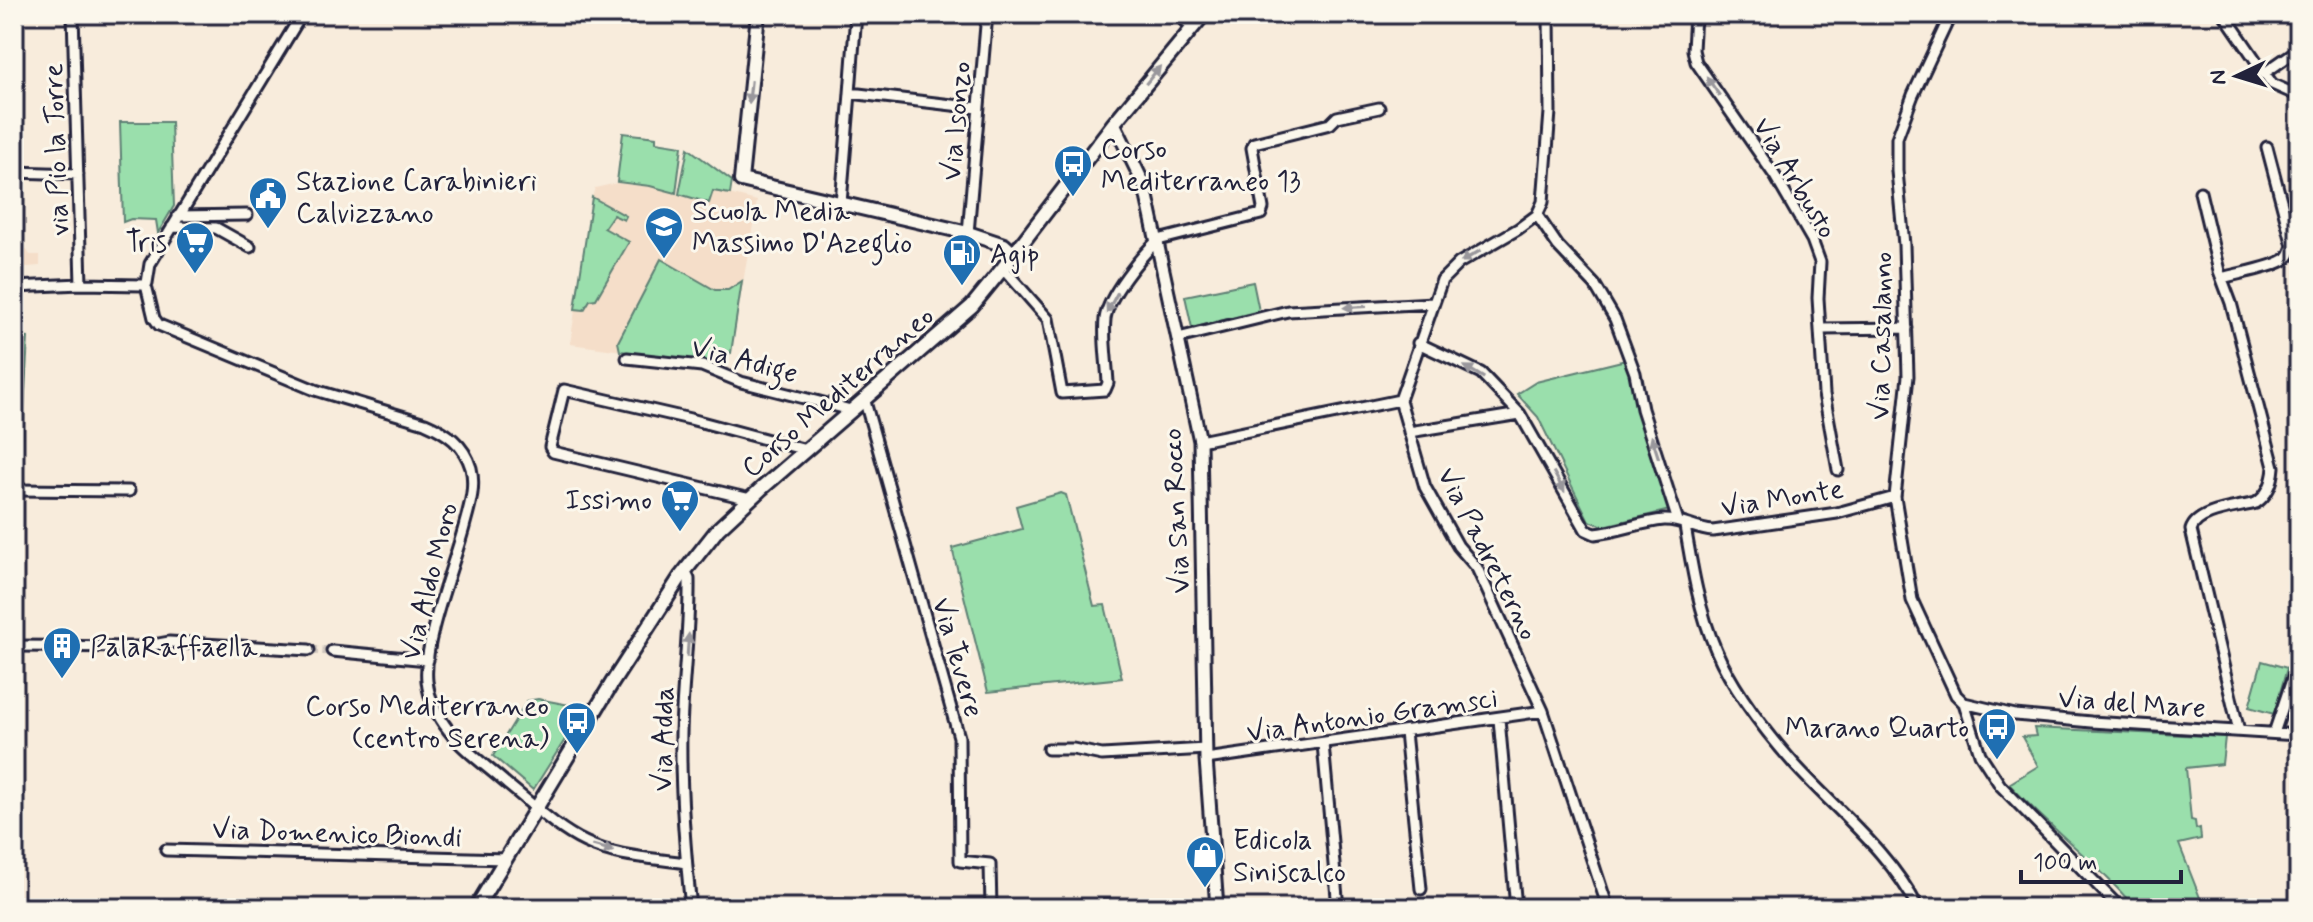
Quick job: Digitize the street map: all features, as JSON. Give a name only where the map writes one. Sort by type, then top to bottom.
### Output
[{"type":"main road","points":[[758,14],[741,180],[968,233],[1004,245],[1014,254]]},
{"type":"main road","name":"Corso Mediterraneo","points":[[476,908],[612,683],[685,571],[718,529],[972,306],[1114,123],[1204,14]]},
{"type":"street","name":"via Pio la Torre","points":[[73,14],[81,284]]},
{"type":"street","points":[[14,287],[81,284],[146,286],[150,264],[302,14]]},
{"type":"street","points":[[841,203],[856,14]]},
{"type":"street","name":"Via Isonzo","points":[[968,233],[987,14]]},
{"type":"street","points":[[1162,14],[1180,17],[1192,26]]},
{"type":"street","points":[[1200,441],[1400,400],[1442,280],[1459,263],[1537,215],[1543,202],[1550,112],[1549,14]]},
{"type":"street","name":"Via Arbusto","points":[[1695,14],[1693,50],[1696,62],[1775,176],[1812,240],[1820,262],[1824,394],[1838,470]]},
{"type":"street","name":"Via Casalanno","points":[[1951,14],[1913,95],[1897,138],[1908,376],[1895,497],[1912,600],[1956,695],[1964,703],[1980,754],[2000,785],[2120,908]]},
{"type":"street","points":[[2224,14],[2263,74],[2278,88],[2299,96]]},
{"type":"street","points":[[2263,74],[2299,49]]},
{"type":"street","points":[[850,93],[978,108]]},
{"type":"street","points":[[1003,268],[1048,319],[1062,393],[1105,390],[1108,383],[1106,314],[1135,266],[1158,240],[1261,214],[1263,208],[1252,148],[1254,143],[1330,124],[1337,117],[1379,108]]},
{"type":"street","name":"Via San Rocco","points":[[1114,123],[1145,187],[1200,441],[1206,754],[1217,908]]},
{"type":"street","points":[[2222,278],[2275,263],[2295,253],[2267,147]]},
{"type":"street","points":[[14,172],[78,174]]},
{"type":"street","points":[[2200,192],[2274,467],[2267,494],[2262,499],[2201,517],[2191,530],[2239,731]]},
{"type":"street","points":[[178,216],[247,215]]},
{"type":"street","points":[[1537,215],[1558,246],[1595,285],[1615,319],[1635,373],[1642,409],[1681,524],[1694,581],[1715,649],[1729,677],[1777,743],[1903,881],[1918,908]]},
{"type":"street","points":[[172,227],[216,228],[250,247]]},
{"type":"street","name":"Via Aldo Moro","points":[[146,286],[154,318],[159,325],[315,390],[425,423],[455,440],[470,467],[472,499],[428,660],[427,682],[432,703],[446,728],[475,756],[536,809],[583,842],[600,849],[686,863]]},
{"type":"street","points":[[1178,338],[1288,311],[1433,303]]},
{"type":"street","points":[[1820,329],[1907,328]]},
{"type":"street","points":[[1418,343],[1481,373],[1520,414]]},
{"type":"street","name":"Via Adige","points":[[627,358],[702,366],[741,382],[851,410]]},
{"type":"street","points":[[750,499],[553,452],[550,447],[564,390],[806,450]]},
{"type":"street","name":"Via Tevere","points":[[864,398],[959,737],[960,861],[990,864],[991,908]]},
{"type":"street","name":"Via Padreterno","points":[[1400,400],[1425,487],[1458,546],[1477,568],[1543,711],[1608,908]]},
{"type":"street","points":[[1409,432],[1520,414]]},
{"type":"street","name":"Via Monte","points":[[1520,414],[1586,530],[1595,534],[1662,520],[1713,531],[1837,513],[1895,497]]},
{"type":"street","points":[[14,490],[129,491]]},
{"type":"street","name":"Via Adda","points":[[685,571],[689,579],[689,631],[681,733],[686,863],[691,908]]},
{"type":"street","points":[[14,646],[142,647],[169,642],[309,650]]},
{"type":"street","points":[[332,651],[428,660]]},
{"type":"street","points":[[2274,733],[2299,659]]},
{"type":"street","name":"Via del Mare","points":[[1964,703],[2030,716],[2299,735]]},
{"type":"street","name":"Via Antonio Gramsci","points":[[1048,749],[1073,749],[1102,755],[1206,754],[1323,744],[1543,711]]},
{"type":"street","points":[[1499,719],[1516,908]]},
{"type":"street","points":[[1405,732],[1421,889]]},
{"type":"street","points":[[1323,744],[1338,908]]},
{"type":"street","name":"Via Domenico Biondi","points":[[166,850],[506,859]]},
{"type":"shaded area","name":"Scuola Media Massimo D'Azeglio","points":[[617,183],[650,186],[709,202],[713,190],[757,201],[731,353],[705,362],[570,344],[592,197],[595,188]]},
{"type":"shaded area","points":[[14,233],[19,244],[23,244],[30,255],[40,255],[40,266],[14,268]]},
{"type":"green space","points":[[120,122],[171,122],[174,206],[158,233],[156,220],[131,219],[123,222]]},
{"type":"green space","points":[[623,133],[656,137],[656,142],[682,146],[676,193],[617,182]]},
{"type":"green space","points":[[688,148],[732,181],[730,194],[713,191],[709,203],[679,194]]},
{"type":"green space","points":[[592,197],[626,216],[624,220],[613,215],[604,228],[629,242],[596,299],[590,300],[584,310],[575,309]]},
{"type":"green space","points":[[661,259],[715,290],[728,290],[742,281],[731,353],[705,362],[620,351],[618,342]]},
{"type":"green space","points":[[1253,282],[1259,311],[1192,328],[1185,296]]},
{"type":"green space","points":[[14,331],[19,331],[19,337],[28,338],[20,481],[14,481]]},
{"type":"green space","points":[[1630,359],[1662,469],[1670,510],[1604,526],[1589,521],[1538,417],[1517,394],[1536,382]]},
{"type":"green space","points":[[1061,493],[1066,495],[1094,606],[1105,605],[1122,678],[988,692],[952,548],[1022,529],[1016,506]]},
{"type":"green space","points":[[2262,661],[2287,668],[2274,714],[2249,707]]},
{"type":"green space","points":[[538,699],[585,708],[533,790],[493,756],[527,701]]},
{"type":"green space","points":[[2034,728],[2225,737],[2222,764],[2186,768],[2191,820],[2195,821],[2196,829],[2200,828],[2201,839],[2179,844],[2204,908],[2135,908],[2009,784],[2038,766],[2022,737],[2036,736]]},
{"type":"tunnel","points":[[309,650],[332,651]]},
{"type":"place","name":"Corso Mediterraneo 13","points":[[1073,198]]},
{"type":"place","name":"Stazione Carabinieri Calvizzano","points":[[268,230]]},
{"type":"place","name":"Scuola Media Massimo D'Azeglio","points":[[664,260]]},
{"type":"place","name":"Tris","points":[[195,275]]},
{"type":"place","name":"Agip","points":[[962,287]]},
{"type":"place","name":"Issimo","points":[[680,533]]},
{"type":"place","name":"PalaRaffaella","points":[[62,680]]},
{"type":"place","name":"Corso Mediterraneo (centro Serena)","points":[[577,755]]},
{"type":"place","name":"Marano Quarto","points":[[1997,761]]},
{"type":"place","name":"Edicola Siniscalco","points":[[1205,889]]}]
